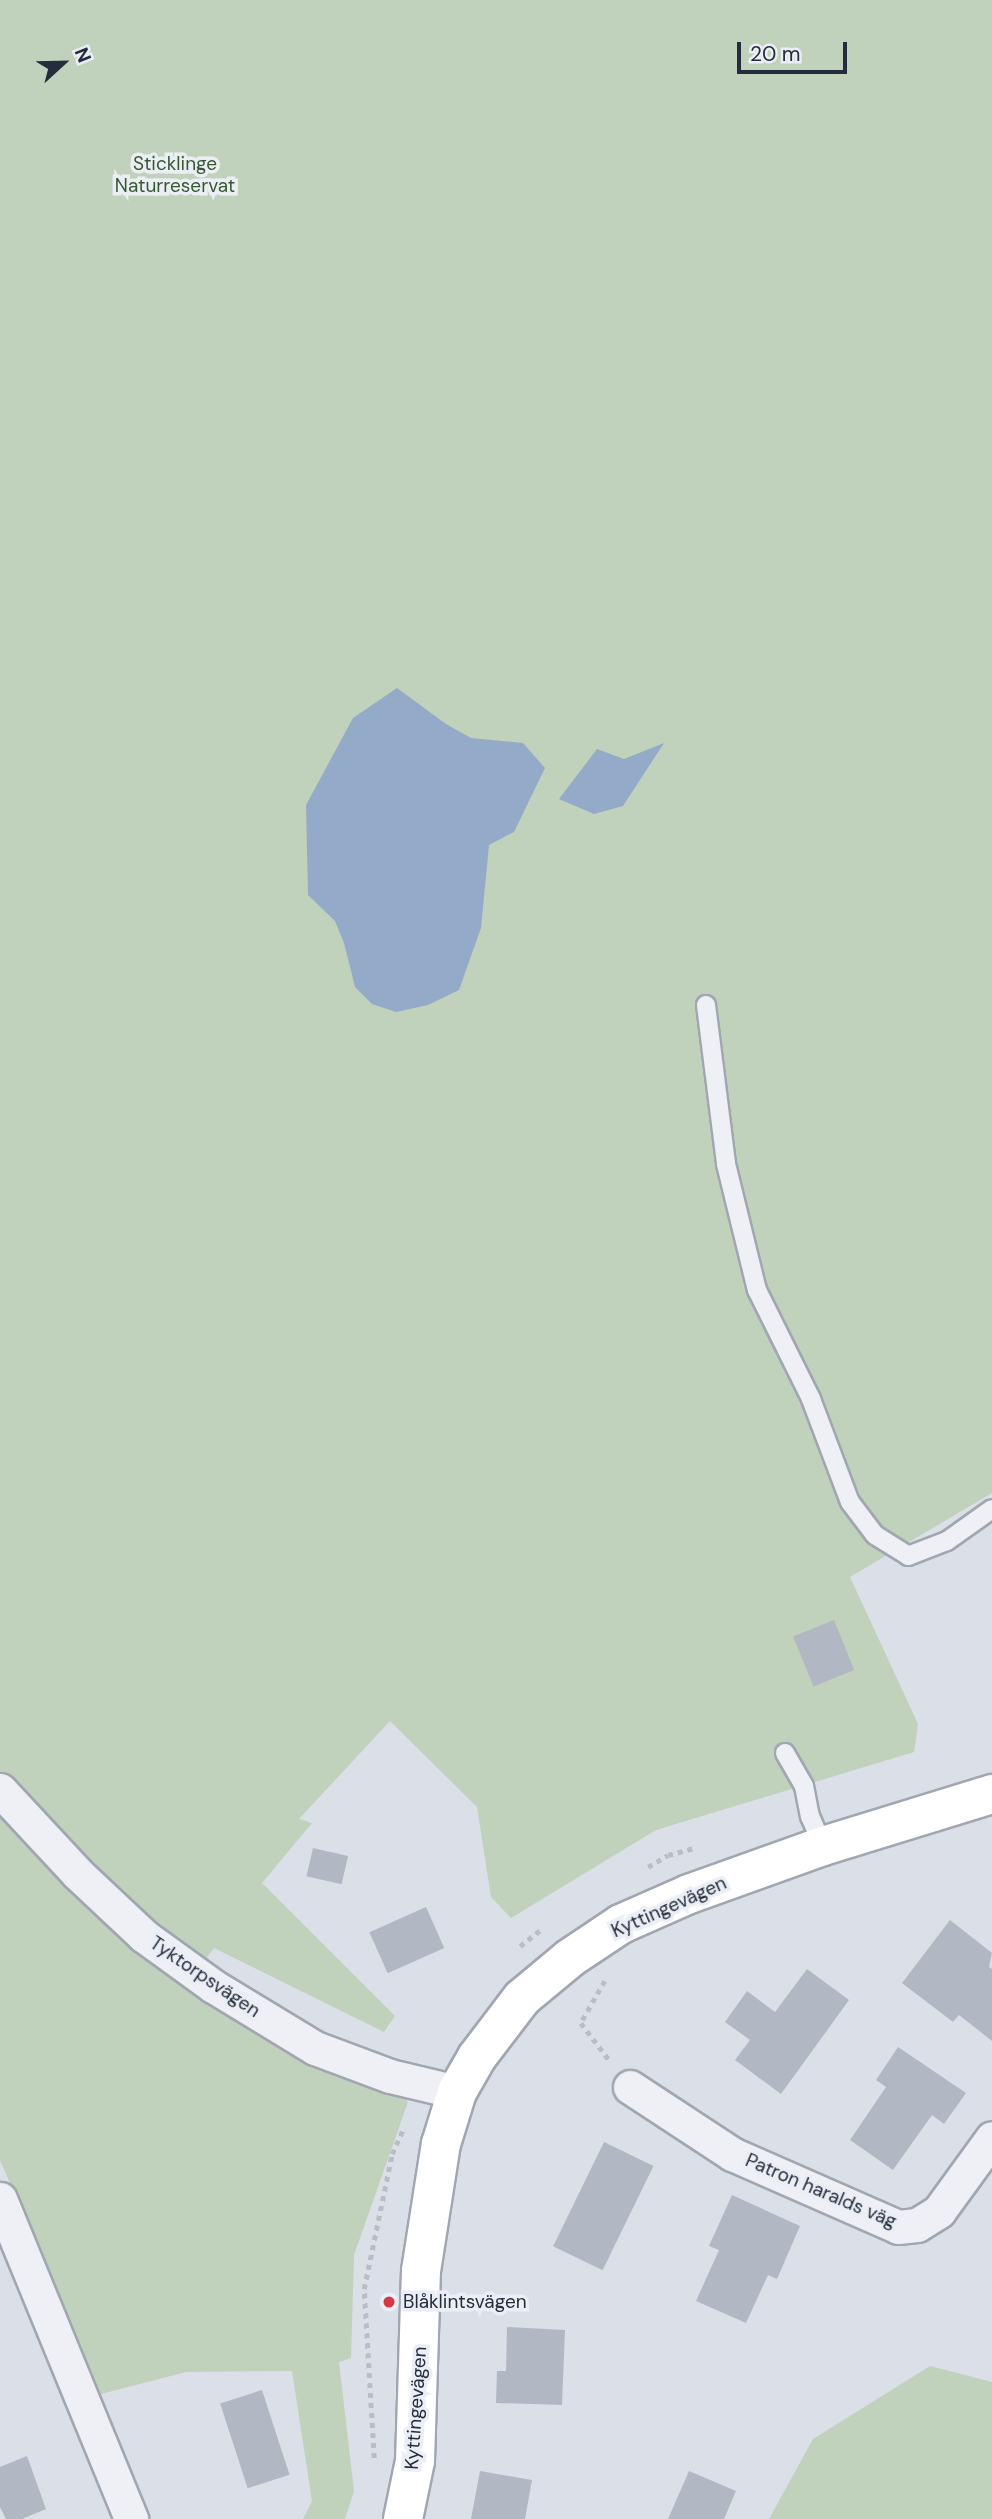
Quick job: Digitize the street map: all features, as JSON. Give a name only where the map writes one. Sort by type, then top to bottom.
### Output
[{"type":"street","name":"Tyktorpsvägen","points":[[0,1790],[77,1873],[144,1937],[213,1986],[315,2048],[390,2076],[440,2088]]},
{"type":"street","name":"Kyttingevägen","points":[[403,2519],[415,2461],[421,2272],[436,2165],[440,2088],[477,2057],[522,1998],[570,1958],[621,1924],[689,1894],[823,1846],[992,1794]]},
{"type":"street","name":"Patron haralds väg","points":[[630,2087],[732,2154],[898,2227],[917,2225],[939,2211],[992,2138]]},
{"type":"street","points":[[0,2199],[131,2519]]},
{"type":"lane","points":[[706,1005],[726,1164],[757,1290],[811,1399],[850,1502],[875,1535],[908,1556],[947,1541],[992,1509]]},
{"type":"lane","points":[[785,1753],[804,1786],[810,1816],[823,1846]]},
{"type":"path","points":[[646,1868],[668,1856],[707,1845]]},
{"type":"path","points":[[515,1951],[532,1934],[555,1921]]},
{"type":"path","points":[[611,1971],[581,2023],[630,2087]]},
{"type":"path","points":[[374,2463],[365,2289],[392,2154],[440,2088]]},
{"type":"green space","name":"Sticklinge Naturreservat","points":[[0,0],[992,0],[992,1493],[850,1577],[918,1724],[914,1752],[656,1830],[511,1918],[491,1897],[477,1807],[390,1721],[299,1819],[312,1823],[262,1883],[395,2016],[384,2032],[214,1948],[205,1960],[195,1979],[397,2090],[408,2102],[354,2255],[351,2358],[339,2362],[354,2491],[345,2519],[303,2519],[312,2501],[292,2371],[186,2372],[101,2394],[0,2160]]},
{"type":"green space","points":[[930,2366],[992,2382],[992,2519],[769,2519],[813,2439]]},
{"type":"water","points":[[397,688],[446,724],[471,738],[523,743],[545,768],[514,832],[489,845],[481,928],[459,990],[428,1005],[396,1012],[372,1004],[355,987],[344,943],[335,921],[308,895],[306,805],[353,718]]},
{"type":"water","points":[[664,743],[623,806],[594,814],[559,799],[597,749],[624,759]]},
{"type":"building","points":[[834,1620],[854,1670],[813,1687],[793,1636]]},
{"type":"building","points":[[313,1848],[348,1856],[342,1884],[306,1876]]},
{"type":"building","points":[[426,1907],[444,1948],[388,1973],[369,1932]]},
{"type":"building","points":[[950,1920],[992,1953],[989,1967],[992,1969],[992,2041],[959,2015],[953,2022],[902,1983]]},
{"type":"building","points":[[807,1969],[849,2000],[781,2094],[735,2060],[750,2040],[725,2022],[747,1991],[775,2012]]},
{"type":"building","points":[[898,2047],[966,2093],[944,2124],[932,2115],[893,2170],[850,2140],[886,2087],[876,2080]]},
{"type":"building","points":[[604,2142],[653,2166],[603,2270],[553,2246]]},
{"type":"building","points":[[732,2195],[800,2226],[777,2279],[768,2275],[746,2323],[696,2301],[719,2250],[709,2246]]},
{"type":"building","points":[[507,2327],[565,2330],[562,2405],[496,2403],[497,2371],[506,2371]]},
{"type":"building","points":[[262,2390],[290,2475],[248,2488],[220,2404]]},
{"type":"building","points":[[27,2456],[46,2509],[22,2519],[6,2519],[0,2507],[0,2467]]},
{"type":"building","points":[[480,2471],[532,2480],[525,2519],[471,2519]]},
{"type":"building","points":[[689,2471],[736,2491],[724,2519],[668,2519]]},
{"type":"place","name":"Blåklintsvägen","points":[[389,2302]]}]
